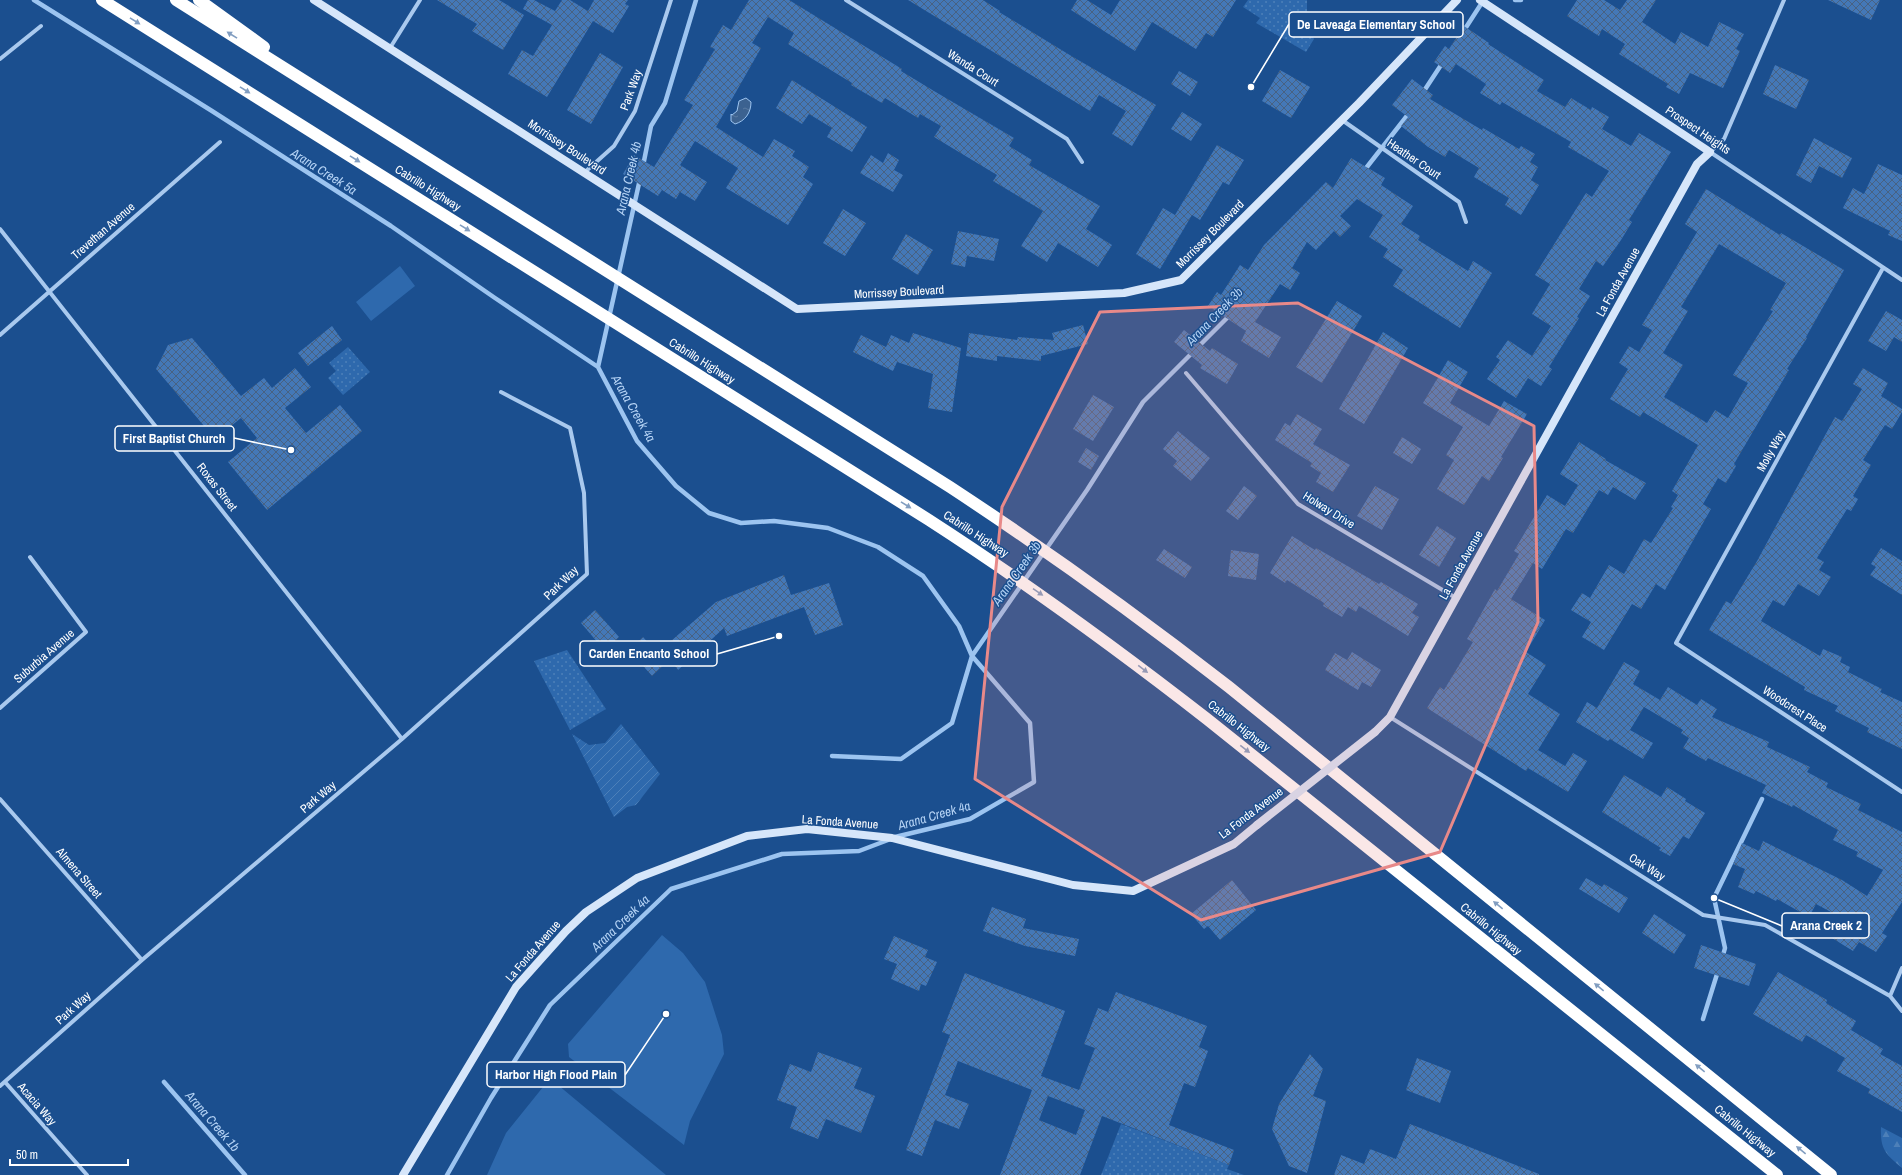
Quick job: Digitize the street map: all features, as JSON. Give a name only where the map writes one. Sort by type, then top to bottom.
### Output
[{"type":"highway","name":"Cabrillo Highway","points":[[102,0],[929,520],[1043,596],[1154,677],[1777,1175]]},
{"type":"highway","name":"Cabrillo Highway","points":[[176,0],[950,487],[1083,577],[1175,645],[1235,692],[1831,1175]]},
{"type":"highway","points":[[199,0],[371,123]]},
{"type":"street","name":"Morrissey Boulevard","points":[[314,0],[797,309],[1124,293],[1181,280],[1342,120],[1457,0]]},
{"type":"street","points":[[390,48],[420,0]]},
{"type":"street","name":"Park Way","points":[[585,172],[614,146],[635,112],[671,0]]},
{"type":"street","name":"Wanda Court","points":[[846,0],[1067,139],[1082,162]]},
{"type":"street","name":"Prospect Heights","points":[[1480,0],[1902,280]]},
{"type":"street","name":"La Fonda Avenue","points":[[403,1175],[516,987],[566,931],[586,912],[637,878],[747,836],[807,829],[892,838],[1073,885],[1133,891],[1234,844],[1375,732],[1390,717],[1697,164],[1724,139],[1784,0]]},
{"type":"street","points":[[0,59],[41,26]]},
{"type":"street","name":"Heather Court","points":[[1342,120],[1459,202],[1466,222]]},
{"type":"street","name":"Trevethan Avenue","points":[[0,335],[220,142]]},
{"type":"street","name":"Roxas Street","points":[[0,230],[402,739]]},
{"type":"street","name":"Molly Way","points":[[1676,643],[1883,268]]},
{"type":"street","name":"Holway Drive","points":[[1186,373],[1298,504],[1456,598]]},
{"type":"street","name":"Park Way","points":[[0,1086],[142,960],[402,739],[587,574],[584,493],[570,428],[501,392]]},
{"type":"street","name":"Suburbia Avenue","points":[[0,708],[86,632],[30,557]]},
{"type":"street","name":"Woodcrest Place","points":[[1676,643],[1902,792]]},
{"type":"street","name":"Oak Way","points":[[1390,717],[1704,915],[1765,926],[1890,996],[1902,1011]]},
{"type":"street","name":"Almena Street","points":[[0,799],[142,960]]},
{"type":"street","points":[[1890,996],[1902,968]]},
{"type":"street","name":"Acacia Way","points":[[5,1082],[87,1175]]},
{"type":"highlighted area","points":[[1298,303],[1534,426],[1538,622],[1440,852],[1201,920],[975,779],[1002,507],[1100,312]]},
{"type":"green space","points":[[1248,0],[1307,0],[1307,25],[1314,39],[1306,52],[1256,23],[1260,18],[1243,7]]},
{"type":"green space","points":[[400,266],[415,286],[371,321],[356,302]]},
{"type":"green space","points":[[348,347],[370,372],[343,395],[328,378],[336,371],[329,363]]},
{"type":"green space","points":[[567,650],[606,709],[570,730],[534,661]]},
{"type":"green space","points":[[621,724],[660,774],[636,805],[627,807],[614,817],[572,734],[589,745],[605,743]]},
{"type":"green space","points":[[662,935],[683,953],[705,982],[722,1035],[724,1054],[690,1121],[684,1145],[569,1057],[568,1044]]},
{"type":"green space","points":[[558,1085],[666,1175],[487,1175],[506,1133],[543,1087]]},
{"type":"green space","points":[[1121,1124],[1229,1165],[1227,1169],[1244,1175],[1101,1175]]},
{"type":"green space","points":[[1881,1127],[1902,1138],[1902,1168],[1885,1151],[1881,1135]]},
{"type":"water","points":[[746,98],[751,102],[749,113],[742,121],[735,124],[731,121],[731,114],[732,115],[737,111],[739,101]]},
{"type":"building","points":[[437,0],[499,0],[524,15],[503,50],[472,31],[477,24]]},
{"type":"building","points":[[528,0],[534,0],[555,11],[562,0],[570,0],[588,11],[594,0],[628,0],[625,4],[629,6],[613,33],[593,21],[547,97],[508,74],[522,50],[533,56],[552,25],[523,9]]},
{"type":"building","points":[[749,0],[789,0],[902,69],[901,71],[1014,138],[1009,146],[1032,160],[1029,165],[1100,206],[1086,229],[1112,245],[1098,267],[1058,243],[1047,262],[1021,246],[1043,211],[993,181],[997,175],[934,137],[941,126],[920,114],[918,118],[885,98],[882,103],[851,85],[852,83],[788,44],[794,33],[768,17],[752,43],[761,48],[716,127],[763,157],[774,139],[795,151],[792,156],[809,167],[803,177],[813,184],[788,225],[726,188],[738,168],[695,141],[680,165],[707,182],[695,201],[680,192],[676,199],[662,190],[658,196],[623,174],[634,155],[654,167],[693,105],[684,100],[715,49],[710,47],[723,25],[731,30]]},
{"type":"building","points":[[908,0],[983,0],[1000,11],[999,12],[1073,57],[1156,105],[1132,146],[1112,134],[1126,111],[1099,95],[1090,111]]},
{"type":"building","points":[[1077,0],[1087,0],[1111,15],[1120,0],[1236,0],[1213,37],[1206,33],[1196,49],[1152,22],[1135,51],[1071,10]]},
{"type":"building","points":[[1577,0],[1604,0],[1620,10],[1627,0],[1656,0],[1642,22],[1675,44],[1681,32],[1708,47],[1719,22],[1744,34],[1736,49],[1740,51],[1723,88],[1690,73],[1679,94],[1666,87],[1668,84],[1619,54],[1625,44],[1602,29],[1599,36],[1567,16]]},
{"type":"building","points":[[1828,0],[1880,0],[1871,20]]},
{"type":"building","points":[[1464,26],[1489,43],[1488,44],[1544,80],[1537,91],[1565,107],[1571,98],[1591,110],[1592,107],[1609,117],[1602,129],[1631,146],[1639,133],[1671,152],[1629,220],[1632,222],[1621,240],[1603,266],[1596,261],[1579,289],[1590,296],[1577,317],[1579,318],[1549,367],[1552,369],[1541,386],[1528,378],[1516,398],[1487,379],[1500,360],[1496,357],[1508,340],[1532,356],[1551,326],[1532,314],[1550,284],[1535,275],[1586,193],[1592,197],[1609,171],[1568,147],[1571,142],[1502,102],[1500,105],[1480,93],[1486,84],[1456,64],[1450,73],[1434,62],[1445,46],[1449,49]]},
{"type":"building","points":[[600,53],[623,67],[591,124],[567,110]]},
{"type":"building","points":[[1775,65],[1809,80],[1796,109],[1763,94]]},
{"type":"building","points":[[1280,70],[1310,87],[1291,118],[1262,101]]},
{"type":"building","points":[[1179,71],[1198,82],[1190,96],[1171,84]]},
{"type":"building","points":[[1412,79],[1433,95],[1430,99],[1482,130],[1483,128],[1519,149],[1521,146],[1535,154],[1530,162],[1538,167],[1531,180],[1539,185],[1521,215],[1505,205],[1509,198],[1474,177],[1479,168],[1449,150],[1445,157],[1428,147],[1401,126],[1408,117],[1392,105]]},
{"type":"building","points":[[792,80],[867,127],[852,152],[827,137],[832,128],[809,114],[802,124],[776,108]]},
{"type":"building","points":[[1182,112],[1202,124],[1191,141],[1171,129]]},
{"type":"building","points":[[1814,138],[1852,158],[1842,178],[1819,166],[1811,183],[1796,175]]},
{"type":"building","points":[[1217,145],[1244,160],[1229,185],[1223,182],[1200,220],[1192,215],[1160,269],[1136,254],[1163,208],[1175,215]]},
{"type":"building","points":[[888,153],[899,160],[894,170],[903,175],[893,192],[860,173],[871,155],[883,163]]},
{"type":"building","points":[[1351,158],[1385,178],[1381,185],[1413,206],[1401,224],[1420,236],[1418,240],[1468,271],[1473,261],[1492,273],[1460,328],[1393,286],[1403,270],[1383,257],[1388,249],[1369,237],[1383,215],[1357,199],[1340,216],[1351,226],[1340,237],[1334,231],[1316,250],[1307,242],[1292,268],[1300,273],[1290,290],[1280,284],[1255,322],[1281,337],[1269,358],[1241,341],[1246,331],[1208,306],[1217,292],[1221,295],[1240,265],[1248,270],[1264,245],[1326,182],[1333,188]]},
{"type":"building","points":[[1878,164],[1902,175],[1902,241],[1888,235],[1890,231],[1843,208],[1853,188],[1864,194]]},
{"type":"building","points":[[1706,189],[1780,235],[1781,233],[1844,270],[1806,337],[1807,338],[1787,369],[1789,370],[1734,464],[1736,466],[1726,483],[1718,478],[1703,504],[1711,509],[1665,590],[1656,584],[1641,609],[1632,604],[1604,650],[1582,637],[1591,622],[1571,610],[1582,593],[1590,598],[1609,565],[1624,574],[1644,539],[1651,543],[1673,508],[1671,507],[1678,495],[1672,491],[1698,445],[1643,412],[1640,417],[1610,399],[1628,369],[1619,363],[1629,346],[1639,352],[1652,330],[1642,325],[1697,232],[1685,224]],"holes":[[[1719,244],[1786,283],[1770,310],[1773,311],[1733,375],[1748,383],[1728,418],[1715,410],[1707,423],[1664,397],[1683,365],[1663,353],[1688,311],[1681,307]]]},
{"type":"building","points":[[843,209],[866,223],[845,256],[823,243]]},
{"type":"building","points":[[958,231],[999,239],[994,261],[967,256],[965,267],[951,264]]},
{"type":"building","points":[[906,234],[933,250],[918,275],[892,259]]},
{"type":"building","points":[[1337,301],[1362,316],[1322,383],[1296,367]]},
{"type":"building","points":[[1886,311],[1902,320],[1902,342],[1894,337],[1886,351],[1868,341]]},
{"type":"building","points":[[1083,325],[1088,344],[1041,356],[1041,361],[997,356],[997,361],[966,356],[969,333],[1017,340],[1018,337],[1054,340],[1052,333]]},
{"type":"building","points":[[332,326],[342,340],[308,366],[298,353]]},
{"type":"building","points":[[1184,330],[1210,351],[1212,348],[1238,364],[1227,384],[1200,368],[1202,365],[1174,342]]},
{"type":"building","points":[[1383,332],[1408,348],[1364,424],[1339,409]]},
{"type":"building","points":[[913,333],[961,348],[952,412],[928,408],[933,374],[897,362],[893,371],[853,352],[861,335],[886,347],[891,335],[909,343]]},
{"type":"building","points":[[192,338],[241,396],[264,378],[272,388],[295,368],[311,387],[285,408],[306,433],[340,405],[362,431],[267,510],[228,462],[257,438],[241,418],[215,439],[156,369],[168,345]]},
{"type":"building","points":[[1448,360],[1468,372],[1450,403],[1489,426],[1504,401],[1527,414],[1501,457],[1503,458],[1489,481],[1482,476],[1464,505],[1437,489],[1454,460],[1446,455],[1463,427],[1423,403]]},
{"type":"building","points":[[1863,368],[1888,383],[1881,396],[1902,409],[1902,412],[1892,429],[1885,425],[1863,460],[1871,465],[1853,496],[1858,499],[1851,511],[1847,509],[1817,558],[1824,562],[1819,570],[1831,577],[1819,596],[1798,584],[1784,606],[1773,600],[1761,621],[1820,656],[1823,649],[1842,657],[1840,662],[1850,667],[1848,672],[1882,689],[1880,692],[1902,702],[1902,749],[1867,732],[1869,728],[1835,711],[1838,706],[1804,690],[1805,687],[1709,630],[1726,601],[1731,604],[1757,561],[1835,417],[1842,421],[1862,389],[1853,384]]},
{"type":"building","points":[[1093,395],[1114,407],[1093,441],[1073,429]]},
{"type":"building","points":[[1297,414],[1322,429],[1313,444],[1350,465],[1333,492],[1316,482],[1321,473],[1310,466],[1312,463],[1275,440],[1285,423],[1290,426]]},
{"type":"building","points":[[1178,431],[1210,458],[1191,481],[1173,466],[1177,461],[1163,449]]},
{"type":"building","points":[[1402,437],[1421,449],[1412,464],[1393,453]]},
{"type":"building","points":[[1579,442],[1606,459],[1605,460],[1646,483],[1635,500],[1613,487],[1608,495],[1599,490],[1573,533],[1566,529],[1542,569],[1533,563],[1511,599],[1545,620],[1526,652],[1546,665],[1528,694],[1560,714],[1538,750],[1565,766],[1573,753],[1587,761],[1568,792],[1528,768],[1526,771],[1427,708],[1440,687],[1444,690],[1473,642],[1467,639],[1495,589],[1497,591],[1519,554],[1514,551],[1547,495],[1565,506],[1578,485],[1560,474]]},
{"type":"building","points":[[1086,448],[1099,456],[1091,470],[1078,462]]},
{"type":"building","points":[[1244,486],[1257,496],[1238,520],[1226,511]]},
{"type":"building","points":[[1375,486],[1399,499],[1382,530],[1357,516]]},
{"type":"building","points":[[1437,526],[1456,538],[1439,567],[1419,555]]},
{"type":"building","points":[[1292,536],[1379,584],[1381,582],[1418,604],[1412,613],[1419,617],[1408,636],[1359,606],[1356,612],[1348,607],[1342,617],[1323,606],[1324,603],[1287,580],[1285,583],[1270,573]]},
{"type":"building","points":[[1881,548],[1902,561],[1902,595],[1870,575],[1876,567],[1871,564]]},
{"type":"building","points":[[1164,549],[1192,567],[1185,578],[1156,560]]},
{"type":"building","points":[[1231,550],[1259,554],[1256,580],[1228,576]]},
{"type":"building","points":[[784,575],[791,595],[829,583],[843,625],[815,635],[804,607],[727,636],[724,628],[678,670],[670,659],[652,676],[629,650],[643,637],[657,653],[716,602]]},
{"type":"building","points":[[595,610],[619,637],[605,651],[581,623]]},
{"type":"building","points":[[1352,652],[1381,670],[1371,687],[1362,682],[1358,690],[1325,670],[1335,653],[1347,660]]},
{"type":"building","points":[[1624,662],[1640,671],[1633,684],[1660,700],[1668,687],[1697,705],[1701,699],[1717,709],[1712,717],[1769,742],[1767,747],[1810,767],[1807,772],[1828,783],[1826,787],[1861,804],[1858,810],[1902,832],[1902,902],[1882,933],[1887,936],[1876,952],[1859,942],[1853,951],[1832,938],[1844,919],[1816,904],[1809,917],[1777,899],[1776,901],[1756,891],[1754,894],[1738,887],[1745,869],[1733,864],[1742,843],[1759,851],[1763,841],[1842,880],[1867,896],[1883,870],[1856,856],[1858,852],[1833,840],[1838,830],[1793,805],[1792,807],[1762,793],[1766,785],[1708,758],[1706,761],[1683,748],[1689,738],[1681,733],[1683,730],[1644,707],[1630,730],[1653,743],[1643,759],[1610,739],[1608,741],[1576,722],[1587,702],[1597,708]]},
{"type":"building","points":[[1624,775],[1661,797],[1667,787],[1686,799],[1685,801],[1705,813],[1689,839],[1683,836],[1670,856],[1659,850],[1661,848],[1602,812]]},
{"type":"building","points":[[1586,878],[1602,887],[1604,884],[1628,898],[1619,913],[1579,889]]},
{"type":"building","points":[[1232,880],[1256,910],[1220,940],[1208,926],[1204,929],[1191,914]]},
{"type":"building","points":[[992,907],[1026,919],[1023,928],[1079,939],[1075,956],[1025,946],[983,931]]},
{"type":"building","points":[[1654,914],[1686,935],[1674,954],[1642,933]]},
{"type":"building","points":[[894,936],[928,950],[925,957],[937,962],[926,986],[921,984],[919,991],[891,979],[897,964],[884,959]]},
{"type":"building","points":[[1701,945],[1756,964],[1749,986],[1694,968]]},
{"type":"building","points":[[1778,972],[1827,1000],[1826,1003],[1856,1021],[1851,1030],[1883,1049],[1880,1054],[1902,1066],[1902,1112],[1868,1093],[1870,1089],[1837,1071],[1845,1058],[1806,1035],[1802,1042],[1753,1014]]},
{"type":"building","points":[[965,973],[1065,1011],[1041,1076],[1079,1090],[1095,1048],[1084,1044],[1098,1008],[1108,1012],[1116,992],[1207,1026],[1199,1047],[1208,1051],[1195,1087],[1184,1083],[1169,1125],[1234,1150],[1229,1165],[1102,1116],[1080,1175],[1000,1175],[1032,1090],[958,1061],[945,1095],[969,1104],[959,1129],[935,1120],[922,1156],[906,1150],[950,1035],[942,1032]],"holes":[[[1048,1096],[1085,1110],[1076,1135],[1039,1120]]]},
{"type":"building","points":[[818,1052],[862,1068],[854,1088],[875,1096],[861,1133],[826,1119],[818,1139],[790,1128],[797,1107],[777,1100],[790,1064],[811,1072]]},
{"type":"building","points":[[1310,1054],[1323,1069],[1313,1096],[1326,1101],[1307,1173],[1289,1166],[1272,1129],[1279,1104]]},
{"type":"building","points":[[1417,1058],[1451,1071],[1440,1103],[1406,1090]]},
{"type":"building","points":[[1410,1124],[1539,1175],[1334,1175],[1341,1155],[1364,1164],[1370,1149],[1396,1159]]},
{"type":"waterway","name":"Arana Creek 5a","points":[[34,0],[212,111],[391,226],[598,367]]},
{"type":"waterway","name":"Arana Creek 4b","points":[[643,166],[651,126],[665,103],[696,0]]},
{"type":"waterway","points":[[1515,0],[1521,0]]},
{"type":"waterway","name":"Arana Creek 3b","points":[[1463,32],[1483,1]]},
{"type":"waterway","name":"Arana Creek 3b","points":[[1422,94],[1443,62]]},
{"type":"waterway","name":"Arana Creek 3b","points":[[1363,172],[1410,112]]},
{"type":"waterway","name":"Arana Creek 4b","points":[[598,367],[640,179]]},
{"type":"waterway","name":"Arana Creek 3b","points":[[832,756],[901,759],[952,723],[972,656],[1087,490],[1143,402],[1230,315]]},
{"type":"waterway","name":"Arana Creek 4a","points":[[598,367],[637,441],[676,486],[709,513],[741,523],[774,521],[828,528],[878,547],[923,576],[959,626],[972,656],[1030,723],[1034,782],[970,819],[895,837]]},
{"type":"waterway","points":[[1722,959],[1725,948],[1714,898],[1762,799]]},
{"type":"waterway","name":"Arana Creek 4a","points":[[447,1175],[491,1098],[550,1005],[671,889],[782,854],[859,851],[888,840]]},
{"type":"waterway","points":[[1703,1019],[1718,971]]},
{"type":"waterway","name":"Arana Creek 1b","points":[[164,1082],[245,1175]]},
{"type":"place","name":"De Laveaga Elementary School","points":[[1251,87]]},
{"type":"place","name":"First Baptist Church","points":[[291,450]]},
{"type":"place","name":"Carden Encanto School","points":[[779,636]]},
{"type":"place","name":"Arana Creek 2","points":[[1714,898]]},
{"type":"place","name":"Harbor High Flood Plain","points":[[666,1014]]}]
